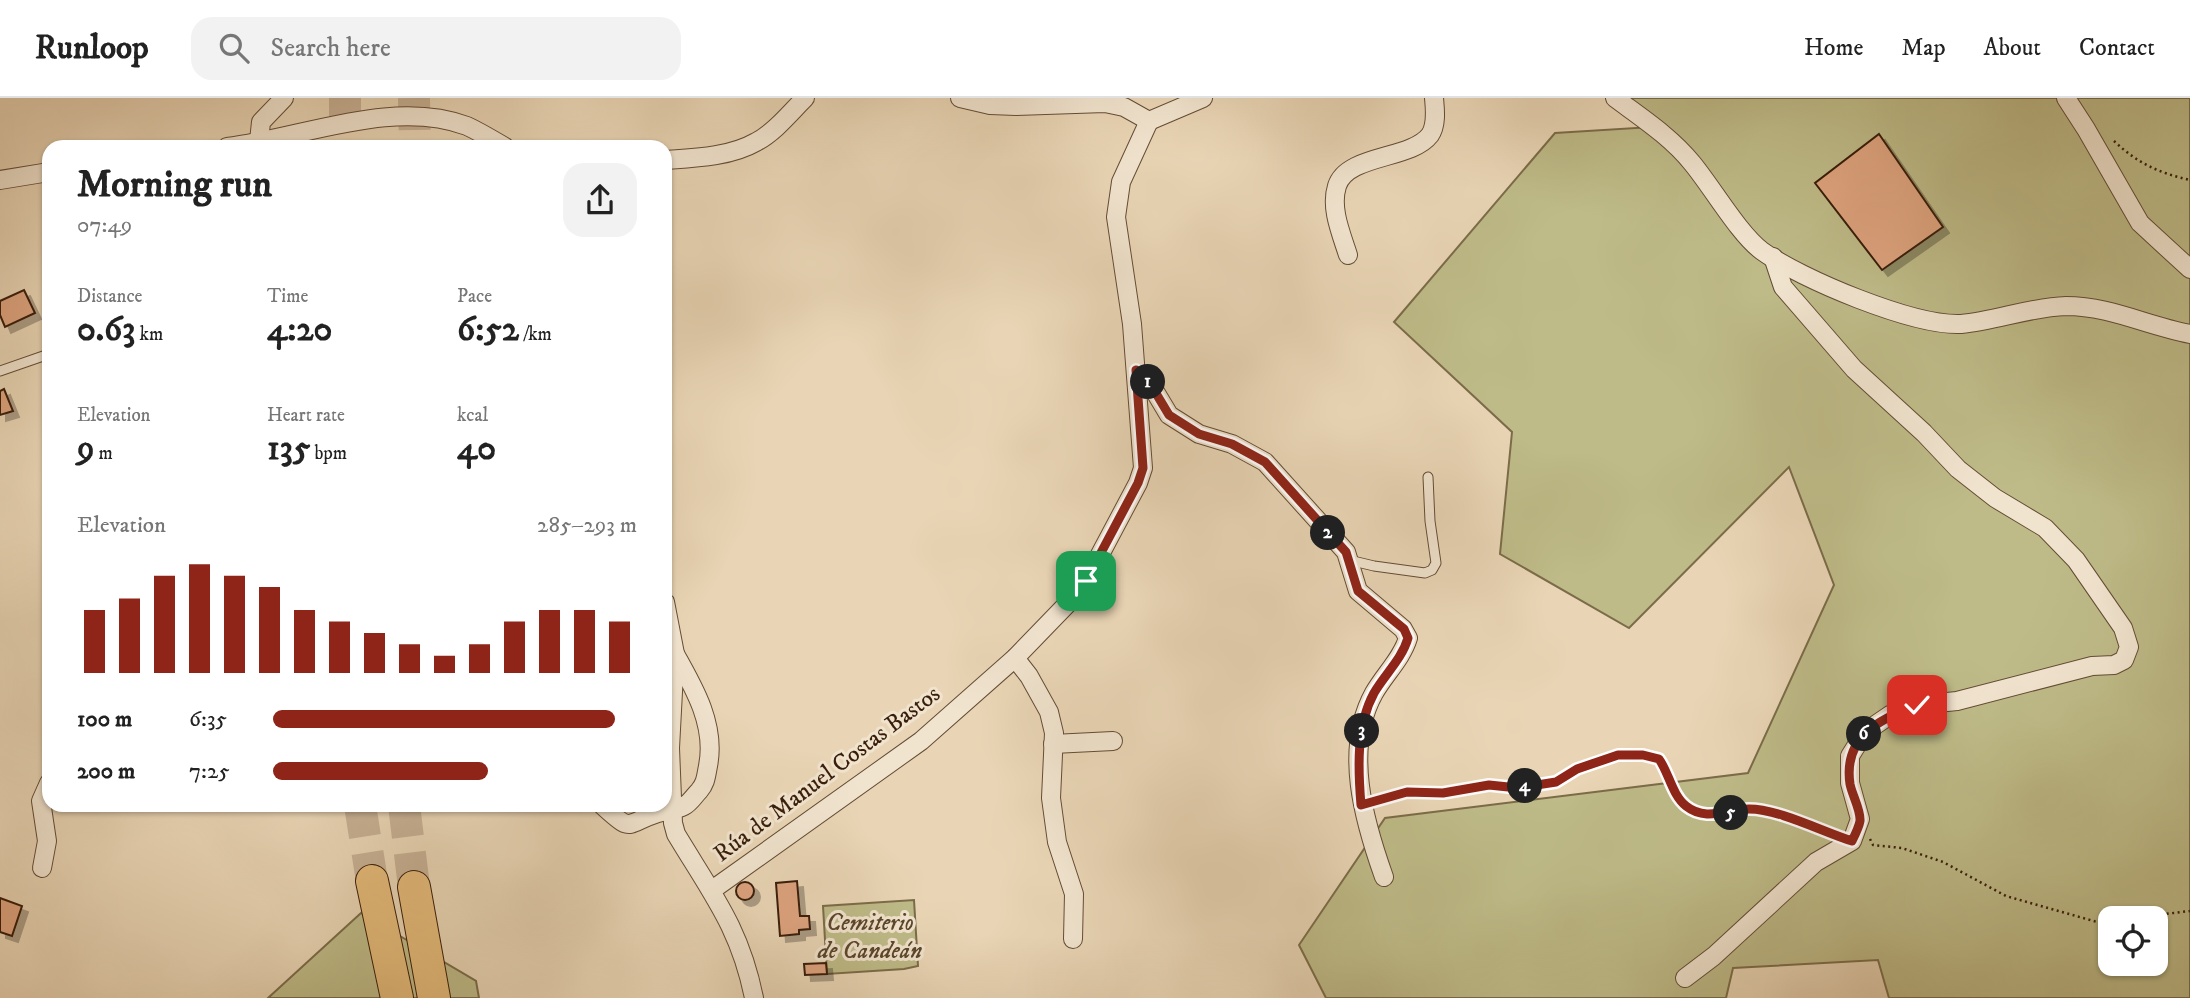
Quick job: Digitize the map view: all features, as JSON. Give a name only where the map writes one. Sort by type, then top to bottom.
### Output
[{"type":"highway","points":[[372,881],[397,998]]},
{"type":"highway","points":[[414,887],[433,998]]},
{"type":"street","points":[[259,140],[261,122],[284,98]]},
{"type":"street","points":[[672,159],[727,152],[757,142],[805,98]]},
{"type":"street","points":[[960,98],[1016,106],[1105,103],[1124,107],[1149,121],[1203,98]]},
{"type":"street","points":[[1348,254],[1335,213],[1336,188],[1341,177],[1353,168],[1420,143],[1431,134],[1435,115],[1434,98]]},
{"type":"street","points":[[1615,98],[1669,138],[1760,250],[1796,271],[1860,299],[1926,320],[1957,324],[2065,306],[2105,310],[2166,330],[2190,334]]},
{"type":"street","points":[[2066,98],[2140,223],[2190,269]]},
{"type":"street","points":[[264,140],[350,121],[419,115],[466,125],[493,140]]},
{"type":"street","name":"Rúa de Manuel Costas Bastos","points":[[712,890],[921,741],[1015,658],[1086,581],[1138,483],[1143,468],[1132,324],[1116,217],[1121,182],[1149,121]]},
{"type":"street","points":[[0,180],[42,173]]},
{"type":"street","points":[[1685,978],[1714,956],[1816,862],[1852,841],[1860,819],[1850,783],[1850,756],[1865,732],[1890,715],[1917,705],[1957,701],[2092,666],[2114,665],[2124,660],[2129,647],[2123,628],[2076,560],[2045,528],[1995,498],[1958,469],[1924,433],[1854,369],[1783,287],[1773,257]]},
{"type":"street","points":[[1136,370],[1151,385],[1169,415],[1199,434],[1232,444],[1265,462],[1346,552],[1358,591],[1404,629],[1408,638],[1405,647],[1374,694],[1364,718],[1360,747],[1361,805],[1384,877]]},
{"type":"street","points":[[672,635],[676,654],[672,717]]},
{"type":"street","points":[[672,810],[687,805],[705,783],[712,748],[707,724],[694,688],[676,654]]},
{"type":"street","points":[[1015,658],[1029,676],[1049,712],[1054,733],[1051,798],[1057,842],[1074,894],[1073,939]]},
{"type":"street","points":[[1053,744],[1113,741]]},
{"type":"street","points":[[42,868],[47,841],[43,812]]},
{"type":"street","points":[[609,812],[627,825],[665,812]]},
{"type":"street","points":[[671,812],[676,834],[712,890],[739,941],[754,998]]},
{"type":"lane","points":[[0,371],[42,356]]},
{"type":"lane","points":[[1349,560],[1425,573],[1432,570],[1436,563],[1428,477]]},
{"type":"path","points":[[2086,129],[2103,131],[2132,159],[2168,175],[2190,180]]},
{"type":"path","points":[[1361,805],[1407,792],[1443,793],[1489,785],[1518,788],[1556,782],[1577,769],[1618,755],[1643,755],[1659,759],[1686,806],[1719,815],[1749,809],[1808,825],[1852,841]]},
{"type":"path","points":[[1860,819],[1873,845],[1902,848],[1943,862],[2006,896],[2098,922]]},
{"type":"path","points":[[2168,914],[2190,911]]},
{"type":"green space","points":[[1625,98],[2190,98],[2190,998],[1889,998],[1878,960],[1733,968],[1726,998],[1326,998],[1299,945],[1385,818],[1748,773],[1834,585],[1789,467],[1629,628],[1500,554],[1512,432],[1394,322],[1555,133],[1653,127]]},
{"type":"green space","name":"Cemiterio de Candeán","points":[[914,900],[918,966],[827,974],[823,906]]},
{"type":"green space","points":[[361,913],[476,981],[479,998],[268,998]]},
{"type":"building","points":[[1879,134],[1943,227],[1882,270],[1815,183]]},
{"type":"building","points":[[24,290],[35,313],[5,327],[0,315],[0,301]]},
{"type":"building","points":[[4,389],[13,411],[0,415],[0,391]]},
{"type":"building","points":[[797,881],[800,916],[809,916],[810,929],[799,930],[799,934],[780,936],[776,883]]},
{"type":"building","points":[[745,882],[751,885],[754,891],[751,897],[745,900],[739,897],[736,891],[739,885]]},
{"type":"building","points":[[0,898],[22,906],[12,936],[0,932]]},
{"type":"building","points":[[826,963],[827,974],[805,975],[804,964]]},
{"type":"tunnel","points":[[345,98],[345,140]]},
{"type":"tunnel","points":[[414,98],[415,140]]},
{"type":"tunnel","points":[[361,812],[372,881]]},
{"type":"tunnel","points":[[405,812],[414,887]]},
{"type":"route","points":[[1086,581],[1138,483],[1143,468],[1136,370],[1151,385],[1169,415],[1199,434],[1232,444],[1265,462],[1346,552],[1358,591],[1404,629],[1408,638],[1405,647],[1374,694],[1364,718],[1360,747],[1361,805],[1407,792],[1443,793],[1489,785],[1518,788],[1556,782],[1577,769],[1618,755],[1643,755],[1659,759],[1686,806],[1719,815],[1749,809],[1777,815],[1852,841],[1860,819],[1850,783],[1850,756],[1865,732],[1890,715],[1917,705]]}]
